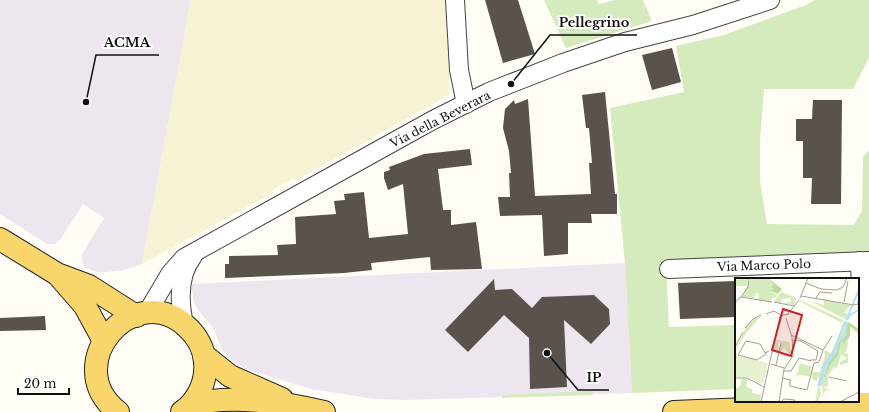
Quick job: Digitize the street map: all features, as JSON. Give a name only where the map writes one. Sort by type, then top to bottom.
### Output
[{"type":"main road","points":[[1,240],[57,274],[89,286],[142,315]]},
{"type":"main road","points":[[57,274],[84,306],[104,340]]},
{"type":"main road","points":[[118,412],[106,399],[97,379],[97,358],[104,340],[115,327],[142,315],[163,315],[184,324],[195,336],[204,356],[206,367],[203,384],[186,408]]},
{"type":"main road","points":[[204,356],[230,376],[316,410]]},
{"type":"main road","points":[[186,408],[208,401],[230,400],[316,410]]},
{"type":"main road","name":"Via Marco Polo","points":[[674,412],[867,404]]},
{"type":"street","points":[[455,0],[459,70],[466,104]]},
{"type":"street","name":"Via della Beverara","points":[[142,315],[178,264],[195,253],[466,104],[510,84],[625,42],[693,25],[770,0]]},
{"type":"street","points":[[184,324],[180,307],[180,290],[187,266],[195,253]]},
{"type":"street","name":"Via Marco Polo","points":[[668,269],[865,261],[867,404]]},
{"type":"shaded area","points":[[0,0],[191,0],[142,264],[125,270],[107,272],[96,272],[85,267],[82,261],[82,254],[104,218],[83,204],[60,240],[54,244],[47,244],[0,214]]},
{"type":"shaded area","points":[[191,0],[449,0],[449,95],[295,181],[294,178],[272,190],[273,193],[142,264]]},
{"type":"shaded area","points":[[625,263],[632,393],[406,400],[374,399],[312,389],[251,371],[233,362],[222,349],[213,328],[194,303],[192,291],[192,284]]},
{"type":"green space","points":[[544,0],[597,0],[599,4],[615,0],[643,0],[652,21],[566,48]]},
{"type":"green space","points":[[815,0],[869,0],[869,58],[853,89],[764,89],[760,140],[760,181],[767,224],[854,225],[862,211],[863,157],[869,150],[869,256],[666,262],[669,327],[735,325],[735,389],[632,393],[625,263],[610,108],[684,92],[676,46],[724,35],[806,5]]},
{"type":"green space","points":[[592,391],[593,395],[502,398],[502,395]]},
{"type":"building","points":[[485,0],[518,0],[535,54],[503,63]]},
{"type":"building","points":[[672,48],[681,82],[652,90],[642,55]]},
{"type":"building","points":[[605,92],[615,194],[617,194],[617,214],[591,214],[592,223],[568,223],[568,254],[544,256],[542,215],[500,216],[498,197],[510,197],[509,173],[511,173],[509,151],[503,128],[505,109],[514,100],[515,104],[528,99],[535,196],[591,194],[589,163],[592,163],[589,128],[586,128],[582,95]]},
{"type":"building","points":[[813,100],[842,100],[841,204],[811,204],[812,178],[803,178],[803,141],[796,141],[796,119],[812,119]]},
{"type":"building","points":[[470,149],[472,165],[438,169],[443,210],[451,210],[451,225],[476,222],[482,269],[431,270],[430,257],[371,263],[372,270],[344,273],[225,278],[225,264],[229,264],[229,256],[278,255],[277,245],[296,244],[295,217],[336,214],[334,201],[345,200],[344,194],[364,192],[369,238],[408,234],[403,184],[388,190],[384,178],[384,172],[390,170],[389,167],[424,154]]},
{"type":"building","points":[[494,279],[495,290],[512,289],[532,308],[542,297],[594,295],[609,309],[610,324],[591,344],[564,320],[567,387],[530,389],[529,338],[504,315],[468,352],[445,330]]},
{"type":"building","points":[[735,281],[735,317],[680,319],[678,283]]},
{"type":"building","points":[[45,316],[46,330],[0,331],[0,318]]},
{"type":"place","name":"Pellegrino","points":[[511,84]]},
{"type":"place","name":"ACMA","points":[[86,102]]},
{"type":"place","name":"IP","points":[[547,353]]}]
